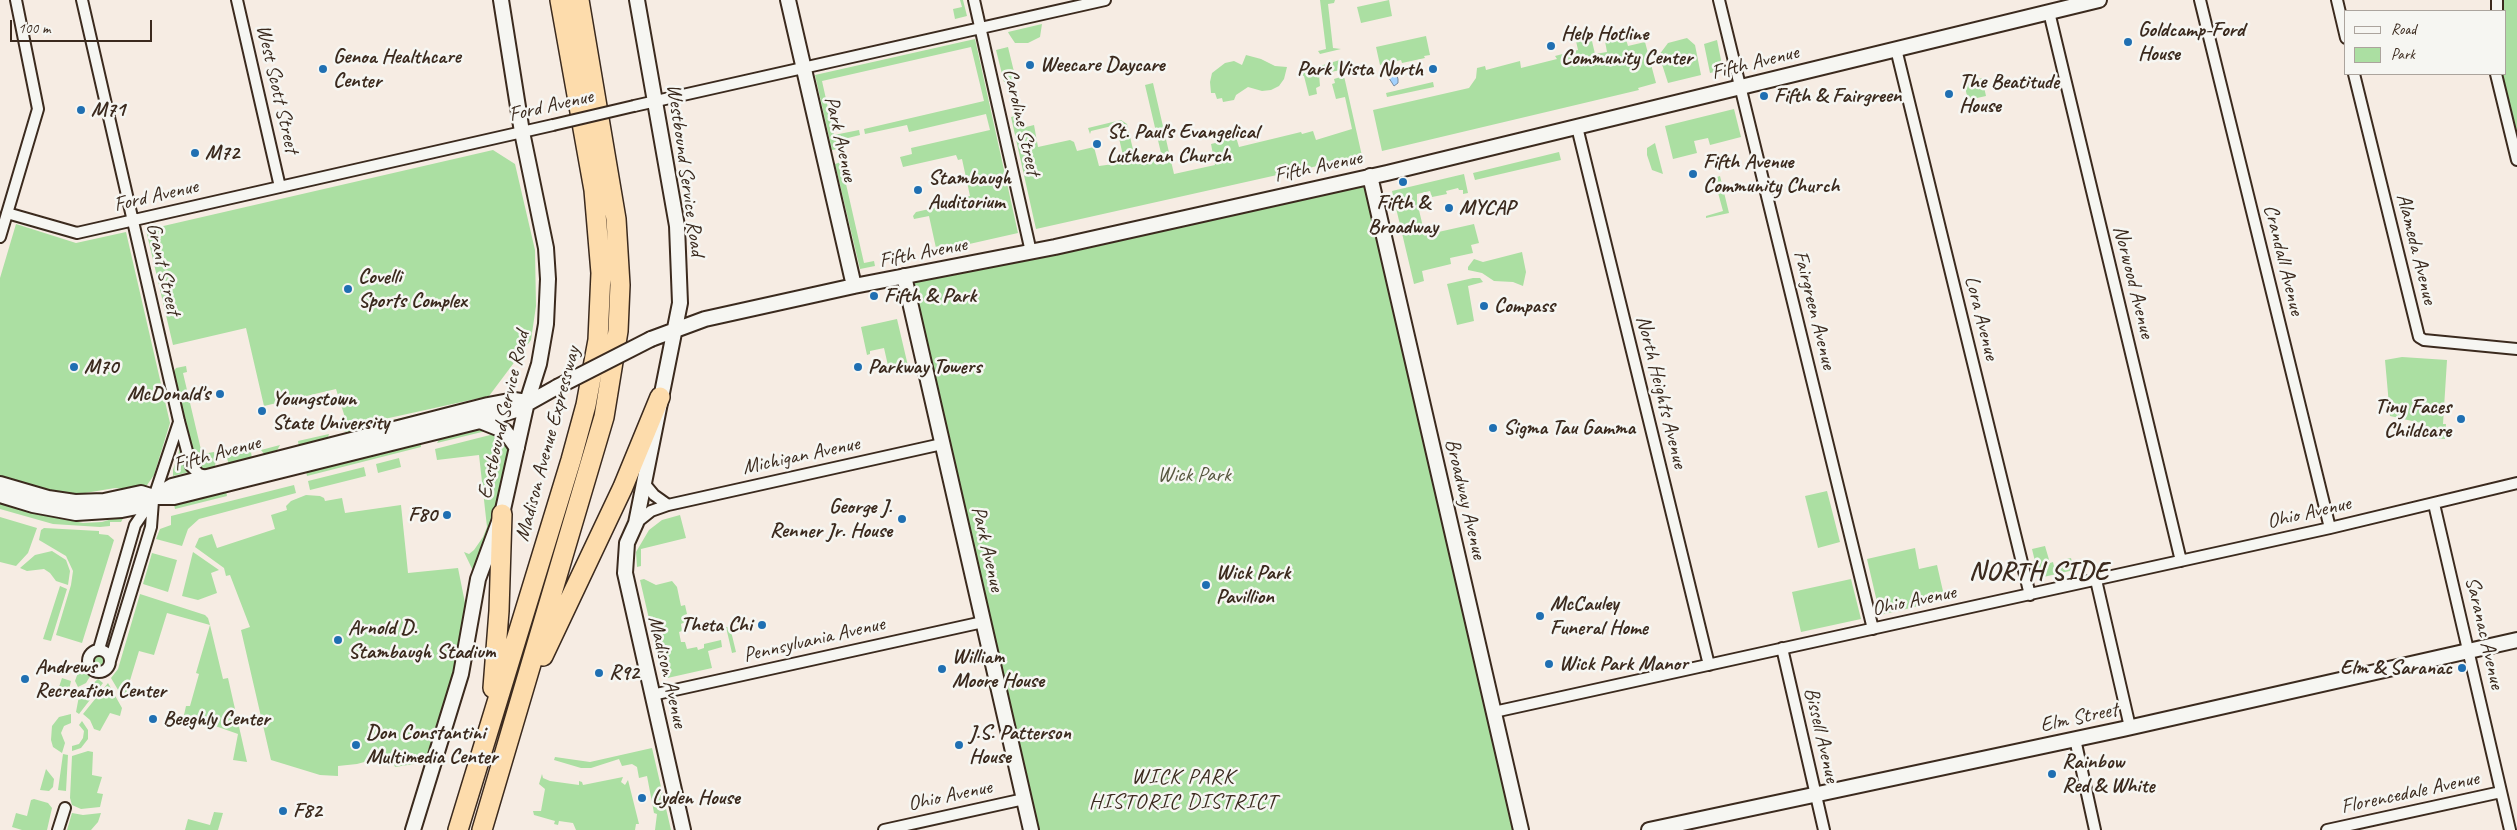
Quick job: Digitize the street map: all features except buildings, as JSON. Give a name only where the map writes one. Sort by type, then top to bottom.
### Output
[{"type":"highway","name":"Madison Avenue Expressway","points":[[458,830],[573,451],[589,387],[600,318],[600,255],[594,190],[560,0]]},
{"type":"highway","name":"Madison Avenue Expressway","points":[[482,830],[604,417],[618,331],[620,275],[616,219],[579,0]]},
{"type":"highway","points":[[517,714],[623,486],[660,397]]},
{"type":"highway","points":[[486,739],[496,660],[502,514]]},
{"type":"street","points":[[0,237],[38,109],[16,0]]},
{"type":"street","name":"Grant Street","points":[[82,0],[179,421],[192,466],[199,474],[210,477]]},
{"type":"street","name":"West Scott Street","points":[[237,0],[280,187]]},
{"type":"street","name":"Eastbound Service Road","points":[[413,830],[460,674],[478,579],[502,514],[526,402],[539,364],[546,324],[548,279],[542,221],[522,132],[501,0]]},
{"type":"street","name":"Westbound Service Road","points":[[636,523],[680,303],[678,242],[656,102],[637,0]]},
{"type":"street","name":"Park Avenue","points":[[788,0],[854,286]]},
{"type":"street","name":"Caroline Street","points":[[974,0],[1031,252]]},
{"type":"street","name":"Ford Avenue","points":[[7,213],[76,233],[1105,0]]},
{"type":"street","name":"Fairgreen Avenue","points":[[1719,0],[1873,629]]},
{"type":"street","name":"Fifth Avenue","points":[[0,484],[48,498],[75,502],[104,501],[142,493],[154,497],[174,497],[480,421],[516,410],[526,402],[651,339],[705,319],[854,286],[1031,252],[1370,176],[2099,0]]},
{"type":"street","name":"Crandall Avenue","points":[[2200,0],[2330,528]]},
{"type":"street","points":[[2337,0],[2344,30]]},
{"type":"street","name":"Norwood Avenue","points":[[2049,12],[2181,561]]},
{"type":"street","name":"Lora Avenue","points":[[1896,50],[2030,594]]},
{"type":"street","name":"Alameda Avenue","points":[[2354,75],[2419,337],[2424,340],[2517,349]]},
{"type":"street","points":[[2496,75],[2517,160]]},
{"type":"street","name":"North Heights Avenue","points":[[1577,127],[1708,665]]},
{"type":"street","name":"Broadway Avenue","points":[[1370,176],[1521,830]]},
{"type":"street","name":"Park Avenue","points":[[904,276],[1031,830]]},
{"type":"street","name":"Fifth Avenue","points":[[0,495],[32,505],[76,513],[131,508],[172,486],[488,406],[514,400],[526,402]]},
{"type":"street","points":[[99,649],[92,652],[88,658],[90,668],[97,672],[104,670],[110,661],[151,527],[154,497],[179,421]]},
{"type":"street","points":[[480,421],[505,431],[517,448]]},
{"type":"street","name":"Michigan Avenue","points":[[636,523],[651,511],[668,505],[942,444]]},
{"type":"street","points":[[644,483],[654,495],[668,505]]},
{"type":"street","name":"Ohio Avenue","points":[[1494,712],[2330,528],[2517,483]]},
{"type":"street","points":[[99,649],[135,525],[154,497]]},
{"type":"street","name":"Saranac Avenue","points":[[2434,504],[2510,830]]},
{"type":"street","name":"Madison Avenue","points":[[636,523],[627,543],[625,573],[683,830]]},
{"type":"street","points":[[2096,580],[2130,727]]},
{"type":"street","points":[[118,584],[132,588]]},
{"type":"street","name":"Pennsylvania Avenue","points":[[652,695],[983,622]]},
{"type":"street","name":"Elm Street","points":[[1649,830],[2130,727],[2517,640]]},
{"type":"street","name":"Bissell Avenue","points":[[1782,648],[1824,830]]},
{"type":"street","points":[[99,649],[108,654],[110,661]]},
{"type":"street","points":[[2074,739],[2095,830]]},
{"type":"street","name":"Florencedale Avenue","points":[[2327,830],[2501,792]]},
{"type":"street","name":"Ohio Avenue","points":[[884,830],[1024,799]]},
{"type":"street","points":[[58,830],[65,808]]},
{"type":"green space","points":[[960,0],[963,0],[967,16],[955,19],[953,9],[962,7]]},
{"type":"green space","points":[[1320,0],[1335,0],[1334,3],[1328,4],[1333,48],[1341,49],[1320,54],[1318,51],[1326,49]]},
{"type":"green space","points":[[1389,0],[1392,16],[1361,23],[1357,7]]},
{"type":"green space","points":[[2497,0],[2517,0],[2517,160],[2496,75],[2507,75],[2507,10],[2497,10]]},
{"type":"green space","points":[[1042,24],[1040,37],[1028,43],[1015,43],[1008,32]]},
{"type":"green space","points":[[1589,28],[1595,54],[1607,52],[1605,41],[1625,36],[1628,46],[1645,42],[1656,83],[1638,88],[1639,90],[1382,151],[1373,110],[1469,88],[1476,78],[1477,68],[1485,66],[1486,70],[1520,61],[1521,68],[1557,59],[1555,56],[1578,50],[1574,32]]},
{"type":"green space","points":[[1426,36],[1430,55],[1424,56],[1425,58],[1402,63],[1401,60],[1380,65],[1376,47]]},
{"type":"green space","points":[[1687,38],[1695,45],[1701,75],[1668,83],[1659,55],[1668,43]]},
{"type":"green space","points":[[975,39],[1018,233],[925,254],[924,251],[936,248],[929,216],[914,219],[913,216],[916,212],[965,201],[965,197],[970,196],[962,159],[958,160],[956,155],[903,167],[900,157],[912,154],[911,148],[990,130],[986,114],[909,132],[907,125],[865,134],[864,129],[984,101],[971,47],[822,81],[834,135],[859,130],[860,135],[836,141],[838,149],[832,150],[815,75]]},
{"type":"green space","points":[[1717,40],[1723,70],[1710,73],[1704,44]]},
{"type":"green space","points":[[1008,47],[1016,80],[1004,82],[996,50]]},
{"type":"green space","points":[[1246,55],[1261,59],[1275,66],[1287,67],[1284,79],[1279,86],[1271,90],[1262,91],[1248,87],[1236,95],[1234,100],[1223,102],[1222,98],[1217,99],[1215,93],[1211,93],[1210,82],[1212,73],[1225,63],[1234,61],[1242,65]]},
{"type":"green space","points":[[1343,59],[1347,69],[1319,74],[1320,86],[1316,88],[1317,94],[1309,96],[1304,76],[1300,75],[1300,72]]},
{"type":"green space","points":[[1344,76],[1362,156],[1036,229],[1011,117],[1019,115],[1022,128],[1034,125],[1038,147],[1070,140],[1074,142],[1077,151],[1094,147],[1099,166],[1121,163],[1124,160],[1116,125],[1091,131],[1090,134],[1088,128],[1121,120],[1127,124],[1135,158],[1161,153],[1145,85],[1153,83],[1174,174],[1215,165],[1211,144],[1223,141],[1223,139],[1236,137],[1239,147],[1301,132],[1302,134],[1313,131],[1316,140],[1352,129],[1345,97],[1336,99],[1332,84],[1335,83],[1334,79]]},
{"type":"green space","points":[[1982,78],[1986,96],[1968,100],[1964,83]]},
{"type":"green space","points":[[1433,82],[1434,87],[1387,97],[1386,93]]},
{"type":"green space","points":[[1734,109],[1741,137],[1710,145],[1708,138],[1694,141],[1697,153],[1673,159],[1665,126]]},
{"type":"green space","points":[[1655,143],[1663,174],[1652,170],[1647,155],[1647,148]]},
{"type":"green space","name":"Covelli Sports Complex","points":[[493,150],[515,164],[535,250],[536,306],[531,340],[489,396],[348,427],[336,389],[264,406],[246,328],[173,345],[146,230]]},
{"type":"green space","points":[[1559,152],[1561,160],[1475,180],[1473,173]]},
{"type":"green space","points":[[841,162],[864,263],[874,261],[875,266],[860,269],[835,164]]},
{"type":"green space","points":[[1464,174],[1468,193],[1463,194],[1463,190],[1458,188],[1446,191],[1447,194],[1432,197],[1430,191],[1417,194],[1417,202],[1425,235],[1474,224],[1479,243],[1471,245],[1473,253],[1450,258],[1451,264],[1422,271],[1424,281],[1414,284],[1392,191]]},
{"type":"green space","name":"Wick Park","points":[[1370,176],[1521,830],[1031,830],[904,276]]},
{"type":"green space","points":[[1720,176],[1729,213],[1706,218],[1706,216],[1723,211],[1714,178]]},
{"type":"green space","name":"M70","points":[[16,224],[76,243],[126,232],[170,423],[154,475],[145,488],[132,490],[115,488],[73,495],[56,493],[0,478],[0,278]]},
{"type":"green space","points":[[1522,252],[1526,272],[1523,286],[1513,282],[1494,281],[1482,273],[1468,270],[1474,259],[1483,262]]},
{"type":"green space","points":[[1480,278],[1483,282],[1468,286],[1474,321],[1457,325],[1447,284]]},
{"type":"green space","points":[[897,319],[908,366],[889,370],[884,348],[870,351],[870,354],[867,355],[861,327]]},
{"type":"green space","points":[[2402,357],[2447,360],[2443,424],[2446,424],[2445,439],[2424,438],[2421,423],[2390,416],[2385,360]]},
{"type":"green space","points":[[186,366],[187,372],[183,373],[202,454],[214,452],[216,460],[214,471],[204,472],[195,465],[173,373],[176,368]]},
{"type":"green space","points":[[472,402],[473,405],[349,434],[344,431]]},
{"type":"green space","points":[[482,426],[490,430],[437,443],[441,436]]},
{"type":"green space","points":[[498,433],[508,446],[510,453],[497,507],[476,577],[464,552],[469,554],[474,550],[487,527],[479,455],[437,460],[435,449]]},
{"type":"green space","points":[[329,434],[327,440],[299,448],[298,441]]},
{"type":"green space","points":[[182,442],[189,472],[173,476],[173,470]]},
{"type":"green space","points":[[402,442],[421,444],[421,447],[307,476],[306,471]]},
{"type":"green space","points":[[250,443],[252,460],[229,466],[225,449]]},
{"type":"green space","points":[[280,445],[275,454],[265,455],[261,450]]},
{"type":"green space","points":[[399,458],[401,467],[378,473],[376,464]]},
{"type":"green space","points":[[364,467],[366,476],[310,490],[308,481]]},
{"type":"green space","points":[[294,485],[296,493],[199,519],[188,529],[182,546],[156,539],[160,529],[171,525],[171,516]]},
{"type":"green space","points":[[226,491],[227,496],[175,509],[173,500]]},
{"type":"green space","points":[[1827,491],[1840,542],[1818,548],[1805,496]]},
{"type":"green space","name":"Arnold D. Stambaugh Stadium","points":[[306,495],[320,496],[325,501],[342,498],[345,513],[401,505],[408,573],[458,568],[466,608],[460,647],[427,762],[395,767],[390,755],[357,764],[338,766],[338,776],[320,775],[271,760],[241,630],[250,627],[230,575],[226,576],[224,568],[195,547],[199,538],[212,534],[217,548],[275,529],[271,515],[287,510],[286,506],[291,501]]},
{"type":"green space","points":[[0,501],[42,514],[83,523],[102,522],[125,515],[121,522],[110,522],[110,526],[53,524],[0,509]]},
{"type":"green space","points":[[680,515],[686,538],[641,549],[641,566],[637,567],[636,552],[649,530],[662,520]]},
{"type":"green space","points":[[0,517],[37,528],[28,553],[16,566],[0,562]]},
{"type":"green space","points":[[44,528],[99,531],[99,534],[108,535],[114,540],[82,643],[56,635],[71,585],[73,571],[66,556],[39,540],[41,530]]},
{"type":"green space","points":[[2045,546],[2050,563],[2053,562],[2054,566],[2062,564],[2062,560],[2071,558],[2074,570],[2039,578],[2032,549]]},
{"type":"green space","points":[[1915,548],[1919,569],[1937,565],[1945,600],[1880,615],[1867,559]]},
{"type":"green space","points":[[52,551],[66,560],[70,571],[68,585],[56,581],[44,569],[27,571],[20,568],[35,555]]},
{"type":"green space","points":[[193,552],[219,570],[211,573],[217,593],[198,600],[182,596]]},
{"type":"green space","points":[[152,553],[177,560],[168,592],[143,584]]},
{"type":"green space","points":[[644,579],[656,585],[672,581],[677,587],[681,606],[685,605],[687,614],[684,615],[685,622],[681,624],[682,631],[679,632],[681,642],[685,642],[687,649],[697,647],[698,650],[704,648],[704,644],[721,640],[722,647],[708,651],[712,668],[663,679],[640,580]]},
{"type":"green space","points":[[1851,579],[1861,619],[1801,632],[1792,592]]},
{"type":"green space","points":[[60,586],[67,589],[51,641],[43,639]]},
{"type":"green space","points":[[140,594],[205,615],[210,625],[167,613],[154,655],[139,651],[124,700],[111,678],[118,669]]},
{"type":"green space","points":[[210,625],[223,679],[228,678],[247,762],[233,760],[238,734],[184,715],[186,706],[190,706],[199,674],[196,673]]},
{"type":"green space","points":[[726,627],[730,627],[736,652],[732,653]]},
{"type":"green space","points":[[99,653],[107,661],[99,669],[91,661]]},
{"type":"green space","points":[[81,664],[85,664],[92,673],[86,683],[78,687],[75,681]]},
{"type":"green space","points":[[62,678],[71,681],[68,694],[56,696]]},
{"type":"green space","points":[[98,679],[103,683],[79,714],[76,712],[79,696]]},
{"type":"green space","points":[[108,683],[122,708],[120,716],[110,713],[100,731],[94,729],[90,720],[83,714]]},
{"type":"green space","points":[[71,714],[71,723],[64,726],[61,733],[65,743],[62,753],[53,747],[51,740],[52,726],[59,717]]},
{"type":"green space","points":[[82,721],[88,730],[88,739],[81,748],[72,751],[72,746],[79,744],[83,738],[84,731],[79,725]]},
{"type":"green space","points":[[652,748],[671,830],[655,830],[657,814],[654,813],[647,776],[639,778],[637,767],[632,764],[622,766],[619,759],[591,768],[581,768],[554,760],[555,757],[590,762]]},
{"type":"green space","points":[[88,751],[93,752],[92,775],[102,777],[97,793],[103,794],[100,807],[81,809],[72,805],[70,798],[72,756]]},
{"type":"green space","points":[[63,754],[68,755],[66,791],[58,790]]},
{"type":"green space","points":[[46,769],[54,779],[53,787],[49,791],[40,790]]},
{"type":"green space","points":[[542,774],[543,778],[550,781],[579,785],[579,781],[583,785],[623,777],[621,782],[625,785],[628,780],[639,824],[636,824],[635,830],[576,830],[573,823],[559,821],[558,825],[554,824],[555,821],[534,815],[533,811],[541,811],[545,789],[539,784]]},
{"type":"green space","points":[[34,799],[48,803],[52,808],[47,830],[22,830],[12,827],[16,813],[27,816],[31,800]]},
{"type":"green space","points":[[214,812],[223,813],[218,830],[185,830],[188,819],[210,825]]},
{"type":"green space","points":[[72,813],[83,815],[101,813],[98,822],[91,830],[67,830]]},
{"type":"water","points":[[1391,68],[1395,70],[1398,79],[1398,83],[1394,86],[1387,75]]},
{"type":"place","name":"Goldcamp-Ford House","points":[[2128,42]]},
{"type":"place","name":"Help Hotline Community Center","points":[[1551,46]]},
{"type":"place","name":"Weecare Daycare","points":[[1030,65]]},
{"type":"place","name":"Genoa Healthcare Center","points":[[323,69]]},
{"type":"place","name":"Park Vista North","points":[[1433,69]]},
{"type":"place","name":"The Beatitude House","points":[[1949,94]]},
{"type":"place","name":"Fifth & Fairgreen","points":[[1764,96]]},
{"type":"place","name":"M71","points":[[81,110]]},
{"type":"place","name":"St. Paul's Evangelical Lutheran Church","points":[[1097,144]]},
{"type":"place","name":"M72","points":[[195,153]]},
{"type":"place","name":"Fifth Avenue Community Church","points":[[1693,174]]},
{"type":"place","name":"Fifth & Broadway","points":[[1403,182]]},
{"type":"place","name":"Stambaugh Auditorium","points":[[918,190]]},
{"type":"place","name":"MYCAP","points":[[1449,208]]},
{"type":"place","name":"Covelli Sports Complex","points":[[348,289]]},
{"type":"place","name":"Fifth & Park","points":[[874,296]]},
{"type":"place","name":"Compass","points":[[1484,306]]},
{"type":"place","name":"M70","points":[[74,367]]},
{"type":"place","name":"Parkway Towers","points":[[858,367]]},
{"type":"place","name":"McDonald's","points":[[220,394]]},
{"type":"place","name":"Youngstown State University","points":[[262,411]]},
{"type":"place","name":"Tiny Faces Childcare","points":[[2461,419]]},
{"type":"place","name":"Sigma Tau Gamma","points":[[1493,428]]},
{"type":"place","name":"F80","points":[[447,515]]},
{"type":"place","name":"George J. Renner Jr. House","points":[[902,519]]},
{"type":"place","name":"Wick Park Pavillion","points":[[1206,585]]},
{"type":"place","name":"McCauley Funeral Home","points":[[1540,616]]},
{"type":"place","name":"Theta Chi","points":[[762,625]]},
{"type":"place","name":"Arnold D. Stambaugh Stadium","points":[[338,640]]},
{"type":"place","name":"Wick Park Manor","points":[[1549,664]]},
{"type":"place","name":"Elm & Saranac","points":[[2462,668]]},
{"type":"place","name":"William Moore House","points":[[942,669]]},
{"type":"place","name":"R92","points":[[599,673]]},
{"type":"place","name":"Andrews Recreation Center","points":[[25,679]]},
{"type":"place","name":"Beeghly Center","points":[[153,719]]},
{"type":"place","name":"Don Constantini Multimedia Center","points":[[356,745]]},
{"type":"place","name":"J.S. Patterson House","points":[[959,745]]},
{"type":"place","name":"Rainbow Red & White","points":[[2052,774]]},
{"type":"place","name":"Lyden House","points":[[642,798]]},
{"type":"place","name":"F82","points":[[283,811]]},
{"type":"district","name":"NORTH SIDE","points":[[2039,572]]},
{"type":"district","name":"WICK PARK HISTORIC DISTRICT","points":[[1183,790]]}]
